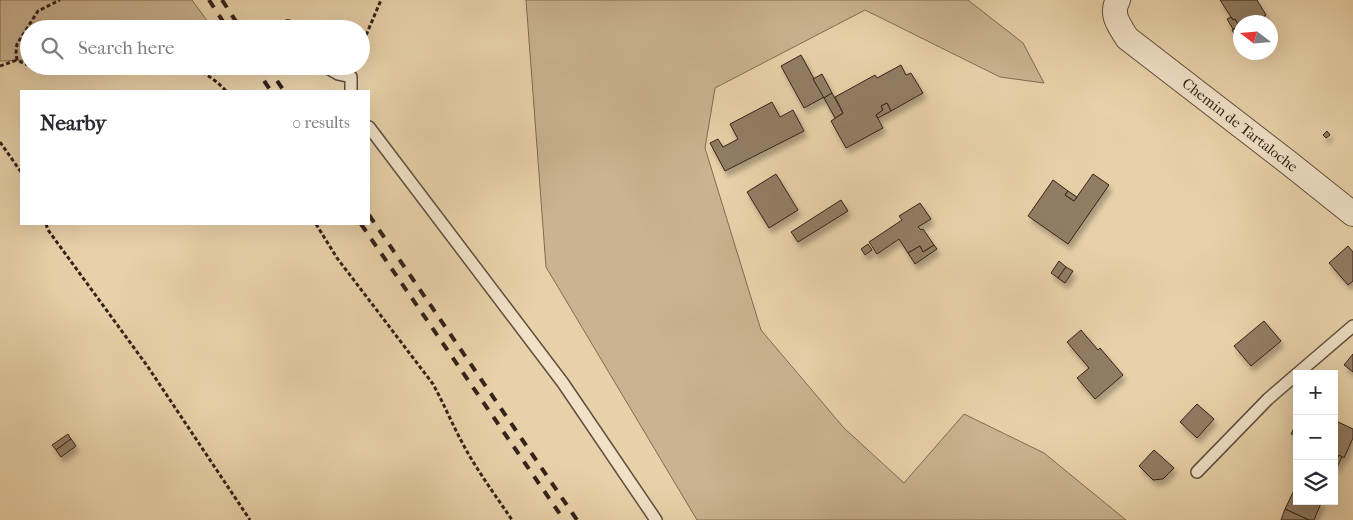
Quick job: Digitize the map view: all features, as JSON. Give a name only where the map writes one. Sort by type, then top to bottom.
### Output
[{"type":"street","name":"Chemin de Tartaloche","points":[[1118,0],[1116,2],[1115,18],[1127,38],[1290,163],[1353,214]]},
{"type":"lane","points":[[342,75],[351,77],[351,90]]},
{"type":"lane","points":[[370,128],[563,383],[656,520]]},
{"type":"lane","points":[[1302,370],[1353,326]]},
{"type":"lane","points":[[1196,472],[1268,399],[1293,377]]},
{"type":"path","points":[[32,20],[38,11],[60,0]]},
{"type":"path","points":[[370,26],[381,0]]},
{"type":"path","points":[[20,39],[17,44],[16,53],[17,60],[20,62]]},
{"type":"path","points":[[0,66],[17,60]]},
{"type":"path","points":[[208,75],[225,90]]},
{"type":"path","points":[[0,142],[20,171]]},
{"type":"path","points":[[46,225],[48,230],[148,367],[250,520]]},
{"type":"path","points":[[317,225],[337,258],[432,384],[442,400],[463,445],[512,520]]},
{"type":"shaded area","points":[[0,0],[192,0],[206,20],[20,20],[20,60],[0,61]]},
{"type":"shaded area","points":[[526,0],[968,0],[1023,43],[1044,83],[1000,77],[865,10],[715,88],[705,148],[761,330],[844,428],[904,483],[964,414],[1044,453],[1126,520],[697,520],[546,267]]},
{"type":"building","points":[[1220,0],[1257,0],[1266,15],[1233,15],[1233,20]]},
{"type":"building","points":[[1231,17],[1233,20],[1233,29],[1227,19]]},
{"type":"building","points":[[801,55],[824,97],[804,108],[781,66]]},
{"type":"building","points":[[901,65],[906,75],[911,73],[923,93],[891,111],[887,103],[881,106],[883,110],[876,115],[883,128],[846,148],[831,121],[843,113],[835,97],[875,75],[877,78]]},
{"type":"building","points":[[822,74],[832,93],[824,98],[813,79]]},
{"type":"building","points":[[832,93],[843,113],[835,118],[824,98]]},
{"type":"building","points":[[772,102],[780,117],[793,110],[804,131],[725,171],[710,143],[718,139],[723,147],[738,139],[730,124]]},
{"type":"building","points":[[887,103],[891,111],[878,118],[876,115],[883,110],[881,106]]},
{"type":"building","points":[[1327,131],[1330,135],[1326,138],[1323,135]]},
{"type":"building","points":[[776,174],[798,210],[769,228],[747,192]]},
{"type":"building","points":[[1093,174],[1109,185],[1068,244],[1028,216],[1053,180],[1068,191],[1065,195],[1074,201]]},
{"type":"building","points":[[1068,191],[1077,197],[1074,201],[1065,195]]},
{"type":"building","points":[[841,200],[848,211],[798,242],[791,232]]},
{"type":"building","points":[[920,203],[931,219],[918,227],[921,230],[923,229],[934,245],[923,252],[920,246],[908,253],[899,239],[877,254],[869,242],[902,220],[899,216]]},
{"type":"building","points":[[868,244],[872,250],[865,255],[861,249]]},
{"type":"building","points":[[934,245],[937,249],[915,264],[908,253],[920,246],[923,252]]},
{"type":"building","points":[[1348,246],[1353,252],[1353,281],[1348,285],[1329,263]]},
{"type":"building","points":[[1059,261],[1066,267],[1058,278],[1051,273]]},
{"type":"building","points":[[1066,267],[1073,271],[1065,283],[1058,278]]},
{"type":"building","points":[[1264,321],[1281,341],[1251,366],[1234,346]]},
{"type":"building","points":[[1081,330],[1098,350],[1100,348],[1123,375],[1095,399],[1077,378],[1089,368],[1067,342]]},
{"type":"building","points":[[1353,354],[1353,372],[1344,365]]},
{"type":"building","points":[[1197,404],[1214,419],[1197,438],[1180,422]]},
{"type":"building","points":[[1338,422],[1353,429],[1353,438],[1344,458],[1339,455],[1338,457]]},
{"type":"building","points":[[68,434],[71,439],[56,450],[52,445]]},
{"type":"building","points":[[71,439],[76,446],[61,457],[56,450]]},
{"type":"building","points":[[1154,450],[1174,468],[1163,479],[1153,480],[1139,466]]},
{"type":"building","points":[[1339,455],[1342,457],[1338,465],[1338,460]]},
{"type":"building","points":[[1293,492],[1293,505],[1320,505],[1314,520],[1309,520],[1285,509]]},
{"type":"building","points":[[1285,509],[1309,520],[1281,520]]},
{"type":"railway","points":[[209,0],[222,20]]},
{"type":"railway","points":[[222,0],[235,20]]},
{"type":"railway","points":[[260,75],[270,90]]},
{"type":"railway","points":[[273,75],[283,90]]},
{"type":"railway","points":[[370,216],[577,520]]},
{"type":"railway","points":[[362,225],[564,520]]}]
